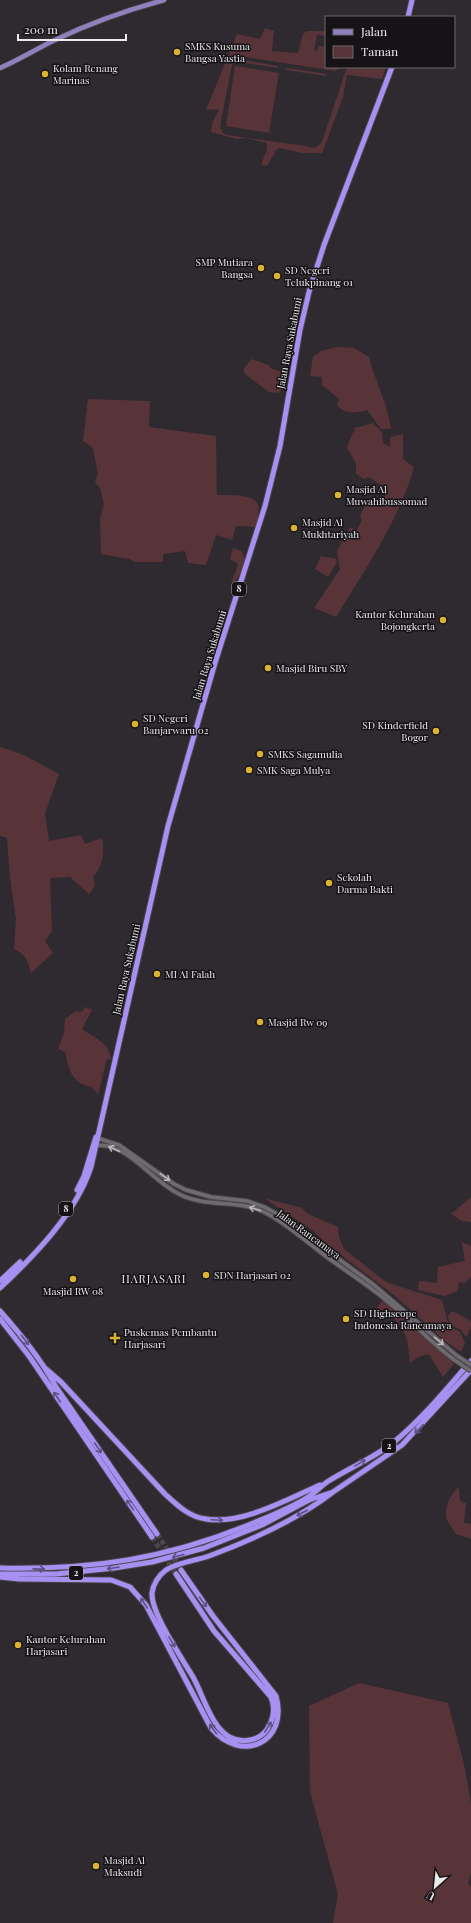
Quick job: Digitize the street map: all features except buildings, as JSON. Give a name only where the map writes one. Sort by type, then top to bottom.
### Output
[{"type":"highway","points":[[408,16],[412,0]]},
{"type":"highway","name":"Jalan Raya Sukabumi","points":[[0,1288],[38,1249],[66,1216],[88,1178],[170,820],[215,663],[265,506],[280,446],[300,330],[309,292],[324,245],[392,68]]},
{"type":"highway","name":"Jalan Raya Sukabumi","points":[[0,1281],[45,1237],[64,1214],[84,1176],[96,1145]]},
{"type":"highway","points":[[0,1311],[24,1338],[46,1369],[56,1387],[155,1535],[29,1356],[0,1319]]},
{"type":"highway","name":"2","points":[[262,1522],[308,1497],[326,1483],[394,1442],[448,1387],[471,1360]]},
{"type":"highway","points":[[46,1369],[61,1382],[134,1462],[180,1508],[206,1519],[225,1520],[259,1510],[326,1483]]},
{"type":"highway","name":"2","points":[[0,1574],[50,1575],[114,1568],[162,1560],[262,1522],[309,1500],[333,1492],[402,1445],[471,1371]]},
{"type":"highway","points":[[176,1574],[214,1631],[271,1697],[273,1704],[272,1721],[268,1730],[255,1739],[239,1742],[220,1730],[194,1679],[161,1621],[153,1603],[153,1587],[163,1572],[181,1563],[208,1556],[269,1530],[313,1508],[333,1492]]},
{"type":"highway","name":"2","points":[[0,1568],[49,1569],[86,1566],[151,1556],[203,1545]]},
{"type":"highway","points":[[0,1577],[19,1579],[111,1580],[130,1587],[146,1605],[211,1728],[218,1736],[234,1746],[243,1747],[257,1744],[270,1735],[278,1722],[279,1707],[276,1696],[212,1616],[181,1570]]},
{"type":"main road","points":[[0,68],[81,29],[135,8],[164,0]]},
{"type":"street","name":"Jalan Rancamaya","points":[[97,1138],[119,1144],[174,1184],[186,1190],[202,1195],[253,1203],[279,1215],[374,1285],[456,1355],[471,1365]]},
{"type":"street","name":"Jalan Rancamaya","points":[[96,1145],[108,1146],[119,1151],[147,1170],[170,1189],[185,1197],[204,1202],[251,1207],[266,1213],[293,1231],[382,1297],[422,1334],[471,1371]]},
{"type":"green space","points":[[265,28],[274,31],[272,51],[298,53],[303,34],[307,31],[325,31],[325,36],[317,35],[314,50],[318,51],[318,46],[325,46],[325,68],[340,68],[335,71],[234,55],[220,126],[223,133],[227,135],[317,147],[322,142],[346,70],[348,68],[386,68],[382,79],[347,75],[343,97],[322,153],[302,153],[279,148],[267,166],[261,165],[267,149],[267,143],[247,138],[236,139],[211,132],[212,124],[219,109],[206,110],[237,34],[260,39]]},
{"type":"green space","points":[[238,59],[278,66],[278,68],[238,62]]},
{"type":"green space","points":[[235,66],[279,73],[269,133],[226,126]]},
{"type":"green space","points":[[287,68],[327,74],[326,76],[286,70]]},
{"type":"green space","points":[[337,347],[354,348],[369,357],[387,411],[391,429],[381,429],[367,410],[347,412],[340,408],[337,405],[339,399],[322,385],[322,377],[310,376],[313,357],[321,351]]},
{"type":"green space","points":[[251,359],[269,365],[270,368],[285,373],[282,389],[279,393],[269,392],[246,375],[243,370]]},
{"type":"green space","points":[[88,399],[150,401],[149,427],[216,436],[217,495],[234,495],[252,498],[256,501],[259,510],[256,527],[236,526],[232,540],[216,535],[206,565],[188,563],[185,551],[163,554],[163,562],[135,562],[129,559],[101,554],[100,518],[104,504],[100,488],[95,482],[98,474],[93,448],[83,441]]},
{"type":"green space","points":[[373,423],[382,432],[383,443],[390,447],[390,437],[403,434],[403,459],[414,467],[408,487],[390,526],[336,617],[314,608],[340,569],[337,551],[350,527],[357,530],[362,520],[360,516],[368,499],[375,503],[385,497],[386,489],[369,477],[364,479],[356,474],[356,464],[347,447],[355,428]]},
{"type":"green space","points":[[233,548],[242,551],[246,562],[234,584],[231,582],[238,566],[237,563],[230,559]]},
{"type":"green space","points":[[321,556],[336,559],[337,562],[328,577],[315,569]]},
{"type":"green space","points":[[0,747],[24,755],[59,774],[45,813],[49,841],[81,835],[85,844],[102,838],[103,844],[101,864],[93,877],[95,886],[89,894],[70,877],[50,878],[52,931],[45,941],[53,953],[31,973],[26,958],[14,949],[16,919],[10,878],[7,838],[0,836]]},
{"type":"green space","points":[[85,1007],[92,1010],[82,1029],[105,1045],[110,1054],[111,1060],[107,1059],[98,1094],[92,1087],[80,1083],[72,1075],[65,1052],[58,1049],[64,1033],[65,1019],[76,1011],[82,1012]]},
{"type":"green space","points":[[471,1197],[471,1222],[462,1221],[451,1214]]},
{"type":"green space","points":[[264,1198],[302,1208],[308,1214],[338,1227],[339,1237],[344,1249],[386,1282],[442,1300],[449,1326],[460,1332],[465,1343],[461,1352],[445,1341],[395,1296],[327,1244],[312,1230]]},
{"type":"green space","points":[[462,1242],[471,1246],[471,1277],[464,1283],[459,1282],[458,1291],[444,1296],[418,1290],[419,1281],[437,1283],[438,1267],[465,1261]]},
{"type":"green space","points":[[383,1300],[454,1364],[443,1377],[429,1354],[418,1357],[410,1363],[408,1345],[404,1332],[397,1321],[384,1308],[373,1319],[371,1315]]},
{"type":"green space","points":[[452,1311],[471,1321],[471,1328],[466,1337],[461,1330],[450,1325],[448,1316]]},
{"type":"green space","points":[[459,1487],[460,1501],[466,1503],[464,1523],[471,1524],[471,1539],[456,1534],[446,1516],[446,1508],[449,1500]]},
{"type":"green space","points":[[359,1683],[448,1703],[464,1764],[471,1803],[471,1873],[468,1883],[471,1887],[471,1923],[333,1923],[338,1894],[310,1792],[309,1706]]},
{"type":"tunnel","points":[[157,1534],[181,1570]]},
{"type":"tunnel","points":[[152,1537],[176,1574]]},
{"type":"place","name":"SMKS Kusuma Bangsa Yastia","points":[[177,52]]},
{"type":"place","name":"Kolam Renang Marinas","points":[[45,74]]},
{"type":"place","name":"SMP Mutiara Bangsa","points":[[261,268]]},
{"type":"place","name":"SD Negeri Telukpinang 01","points":[[277,276]]},
{"type":"place","name":"Masjid Al Muwahibussomad","points":[[338,495]]},
{"type":"place","name":"Masjid Al Mukhtariyah","points":[[294,528]]},
{"type":"place","name":"Kantor Kelurahan Bojongkerta","points":[[443,620]]},
{"type":"place","name":"Masjid Biru SBY","points":[[268,668]]},
{"type":"place","name":"SD Negeri Banjarwaru 02","points":[[135,724]]},
{"type":"place","name":"SD Kinderfield Bogor","points":[[436,731]]},
{"type":"place","name":"SMKS Sagamulia","points":[[260,754]]},
{"type":"place","name":"SMK Saga Mulya","points":[[249,770]]},
{"type":"place","name":"Sekolah Darma Bakti","points":[[329,883]]},
{"type":"place","name":"MI Al Falah","points":[[157,974]]},
{"type":"place","name":"Masjid Rw 09","points":[[260,1022]]},
{"type":"place","name":"SDN Harjasari 02","points":[[206,1275]]},
{"type":"place","name":"Masjid RW 08","points":[[73,1279]]},
{"type":"place","name":"SD Highscope Indonesia Rancamaya","points":[[346,1319]]},
{"type":"place","name":"Puskemas Pembantu Harjasari","points":[[115,1338]]},
{"type":"place","name":"Kantor Kelurahan Harjasari","points":[[18,1645]]},
{"type":"place","name":"Masjid Al Maksudi","points":[[96,1866]]},
{"type":"district","name":"HARJASARI","points":[[154,1279]]}]
